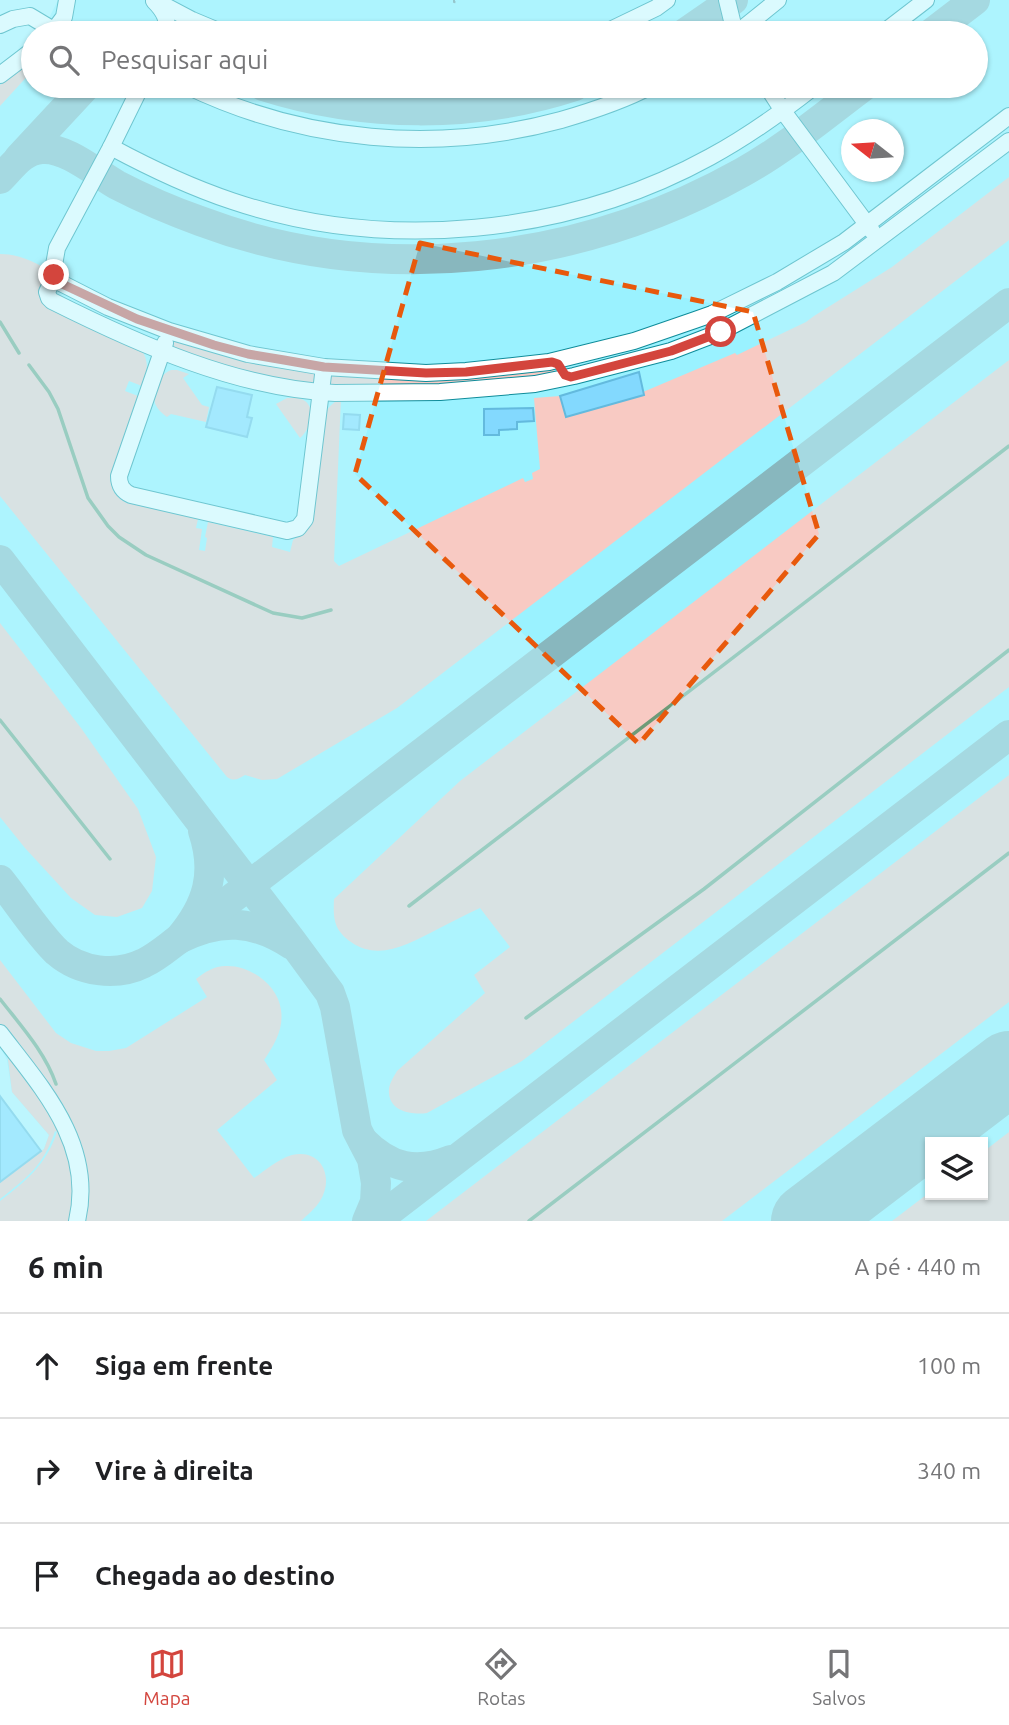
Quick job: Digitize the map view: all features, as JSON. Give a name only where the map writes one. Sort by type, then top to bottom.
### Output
[{"type":"lane","points":[[154,0],[167,21]]},
{"type":"lane","points":[[154,0],[194,21]]},
{"type":"lane","points":[[629,21],[667,0]]},
{"type":"lane","points":[[727,0],[733,21]]},
{"type":"lane","points":[[751,21],[778,0]]},
{"type":"lane","points":[[899,21],[926,0]]},
{"type":"lane","points":[[61,21],[67,3]]},
{"type":"lane","points":[[0,25],[30,16],[37,21]]},
{"type":"lane","points":[[0,75],[21,59]]},
{"type":"lane","points":[[136,98],[57,248],[54,281],[47,296],[52,301],[122,334],[215,370],[271,384],[320,392],[440,392],[522,386],[634,341],[712,314],[800,270],[844,242],[1007,119]]},
{"type":"lane","points":[[215,98],[243,110],[294,125],[358,136],[418,140],[472,137],[539,126],[623,98]]},
{"type":"lane","points":[[774,98],[867,224],[875,237],[871,246]]},
{"type":"lane","points":[[111,148],[184,183],[234,202],[318,222],[417,230],[486,227],[586,207],[656,183],[710,157],[800,98]]},
{"type":"lane","points":[[54,281],[108,307],[169,331],[248,354],[324,367],[426,373],[561,369],[671,351],[718,333],[833,273],[1009,141]]},
{"type":"lane","points":[[968,148],[964,156],[966,162],[974,166],[980,164]]},
{"type":"lane","points":[[844,242],[839,250],[842,256],[846,260],[855,258]]},
{"type":"lane","points":[[712,314],[724,319],[723,329],[718,333]]},
{"type":"lane","points":[[695,320],[690,324],[689,333],[692,338],[701,339]]},
{"type":"lane","points":[[169,331],[120,476],[120,486],[131,495],[287,531],[298,528],[305,519],[324,367]]},
{"type":"lane","points":[[0,1033],[46,1094],[65,1125],[78,1169],[80,1195],[77,1221]]},
{"type":"path","points":[[454,0],[460,3]]},
{"type":"highlighted area","points":[[420,243],[753,312],[819,534],[639,744],[355,474]]},
{"type":"shaded area","points":[[58,0],[1009,0],[1009,1221],[0,1221],[0,1182],[44,1149],[49,1135],[12,1092],[7,1060],[0,1047],[0,65],[21,47],[21,98],[988,98],[988,21],[46,21]]},
{"type":"shaded area","points":[[21,68],[21,83],[0,106],[0,85]]},
{"type":"shaded area","points":[[1009,177],[1009,240],[397,708],[277,779],[262,780],[245,775],[234,780],[227,777],[0,496],[0,254],[19,257],[49,270],[42,290],[141,349],[146,358],[146,372],[142,386],[129,381],[125,391],[138,396],[110,476],[111,485],[114,492],[127,503],[198,519],[196,528],[202,529],[199,550],[205,551],[208,522],[273,537],[272,547],[290,552],[293,540],[306,531],[311,523],[324,417],[330,406],[341,398],[334,561],[339,566],[523,478],[525,482],[533,479],[532,473],[540,469],[534,398],[560,396],[567,417],[643,395],[643,392],[735,353],[737,355],[806,322],[892,267]]},
{"type":"shaded area","points":[[174,340],[313,371],[316,378],[312,384],[244,373],[174,348]]},
{"type":"shaded area","points":[[1009,360],[1009,687],[522,1061],[427,1113],[409,1113],[393,1104],[389,1090],[397,1071],[485,993],[474,975],[510,947],[480,908],[405,945],[383,950],[362,948],[345,938],[338,928],[334,918],[334,899],[460,781]]},
{"type":"shaded area","points":[[554,367],[554,373],[470,386],[329,384],[333,372]]},
{"type":"shaded area","points":[[171,370],[189,374],[183,378],[202,405],[209,407],[206,422],[171,414],[167,417],[157,408],[154,401],[156,388],[165,373]]},
{"type":"shaded area","points":[[287,398],[303,400],[311,410],[309,426],[300,438],[276,404]]},
{"type":"shaded area","points":[[0,623],[81,728],[138,809],[156,857],[152,891],[142,908],[117,917],[95,915],[71,898],[0,817]]},
{"type":"shaded area","points":[[1009,775],[1009,1002],[722,1221],[426,1221]]},
{"type":"shaded area","points":[[0,960],[56,1033],[71,1043],[96,1051],[126,1048],[207,997],[196,979],[210,970],[222,966],[235,967],[261,978],[275,992],[281,1010],[280,1030],[264,1060],[277,1080],[217,1130],[254,1178],[292,1155],[302,1154],[318,1160],[326,1183],[318,1204],[301,1221],[82,1221],[79,1144],[63,1107],[0,1024]]},
{"type":"shaded area","points":[[7,1052],[54,1117],[71,1163],[73,1197],[70,1221],[0,1221],[0,1201],[26,1179],[41,1163],[57,1132],[55,1131],[46,1153],[34,1170],[0,1199],[0,1182],[44,1149],[49,1135],[12,1092]]},
{"type":"shaded area","points":[[1009,1132],[1009,1221],[892,1221],[925,1196],[925,1200],[988,1200],[988,1148]]},
{"type":"building","points":[[639,372],[644,395],[566,417],[560,396]]},
{"type":"building","points":[[217,387],[252,395],[247,417],[252,418],[247,437],[206,427]]},
{"type":"building","points":[[533,408],[534,421],[517,422],[517,429],[499,430],[499,435],[484,435],[484,409]]},
{"type":"building","points":[[344,414],[360,415],[359,430],[343,429]]},
{"type":"building","points":[[0,1096],[41,1151],[0,1182]]},
{"type":"waterway","points":[[0,322],[19,353]]},
{"type":"waterway","points":[[29,365],[58,409],[88,498],[119,537],[146,555],[273,613],[302,618],[331,610]]},
{"type":"waterway","points":[[409,906],[1009,446]]},
{"type":"waterway","points":[[526,1018],[704,889],[1009,650]]},
{"type":"waterway","points":[[0,720],[110,859]]},
{"type":"waterway","points":[[529,1221],[1009,853]]},
{"type":"waterway","points":[[0,999],[39,1050],[56,1084]]},
{"type":"taxiway","points":[[702,21],[733,0]]},
{"type":"taxiway","points":[[948,21],[975,0]]},
{"type":"taxiway","points":[[19,158],[75,98]]},
{"type":"taxiway","points":[[307,98],[379,109],[419,110],[459,109],[531,98]]},
{"type":"taxiway","points":[[0,179],[29,152],[51,149],[71,156],[117,185],[158,204],[200,221],[268,242],[337,255],[407,259],[477,256],[546,246],[614,228],[680,203],[759,163],[848,98]]},
{"type":"taxiway","points":[[0,880],[42,936],[66,959],[87,968],[110,971],[149,961],[1009,303]]},
{"type":"taxiway","points":[[0,560],[330,993],[335,1007],[357,1130],[372,1159],[376,1183],[375,1202],[367,1221]]},
{"type":"taxiway","points":[[376,1221],[1009,735]]},
{"type":"taxiway","points":[[203,831],[209,861],[207,888],[197,914],[179,939],[209,928],[237,925],[264,931],[292,945]]},
{"type":"taxiway","points":[[363,1141],[383,1157],[404,1166],[426,1167],[451,1160]]},
{"type":"runway","points":[[808,1221],[1009,1068]]},
{"type":"route","points":[[54,275],[55,272],[57,281],[81,294],[169,331],[248,354],[324,367],[426,373],[466,372],[555,362],[561,367],[562,373],[571,377],[671,351],[721,332]]}]
